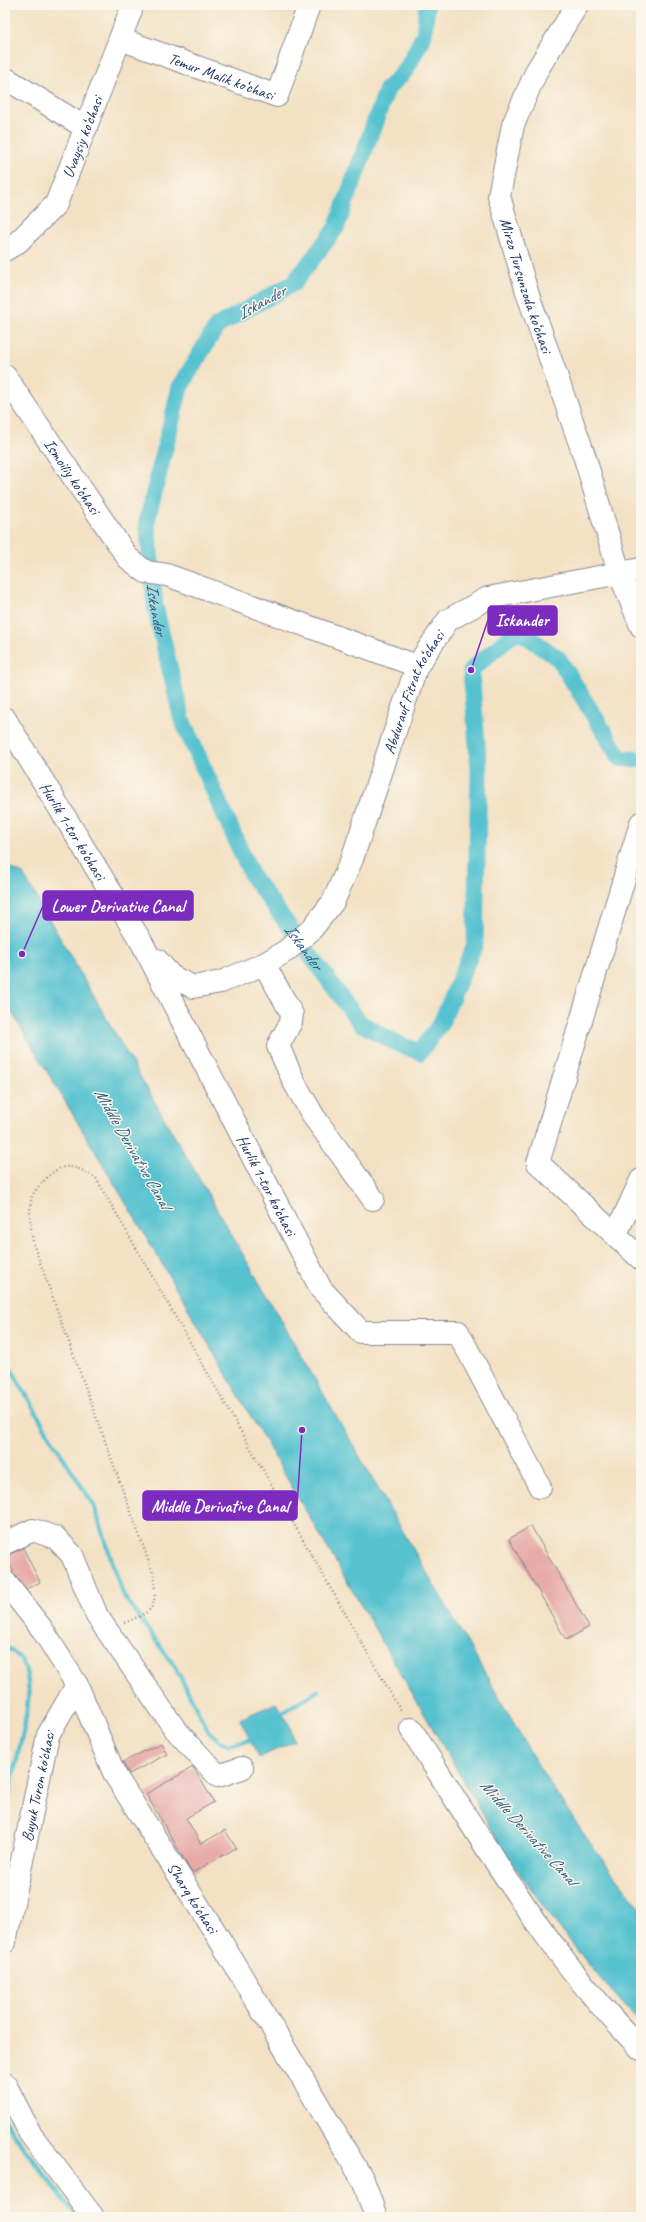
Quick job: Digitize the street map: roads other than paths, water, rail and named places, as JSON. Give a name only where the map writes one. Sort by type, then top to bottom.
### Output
[{"type":"street","name":"Uvaysiy ko‘chasi","points":[[5,250],[18,242],[56,204],[133,5]]},
{"type":"street","name":"Temur Malik ko‘chasi","points":[[120,39],[277,96],[309,5]]},
{"type":"street","name":"Mirzo Tursunzoda ko‘chasi","points":[[577,5],[537,70],[513,125],[499,196],[527,292],[584,455],[619,572],[641,626]]},
{"type":"street","points":[[5,78],[86,128]]},
{"type":"street","name":"Ismoiliy ko‘chasi","points":[[5,376],[128,558],[146,572],[167,575],[417,666]]},
{"type":"street","name":"Abdurauf Fitrat ko‘chasi","points":[[286,951],[311,930],[333,902],[352,859],[417,666],[448,620],[488,598],[641,569]]},
{"type":"street","name":"Hurlik 1-tor ko‘chasi","points":[[5,719],[142,943],[321,1289],[361,1332],[458,1332],[540,1487]]},
{"type":"street","points":[[641,823],[538,1157],[540,1166],[616,1234],[641,1259]]},
{"type":"street","name":"Hurlik 1-tor ko‘chasi","points":[[142,943],[171,976],[193,987],[221,982],[264,964],[286,951]]},
{"type":"street","points":[[264,964],[292,1014],[291,1022],[278,1046],[295,1084],[314,1117],[373,1199]]},
{"type":"street","points":[[616,1234],[641,1180]]},
{"type":"street","points":[[5,1543],[33,1530],[56,1538],[72,1555],[97,1616],[175,1729],[218,1776],[242,1768]]},
{"type":"street","name":"Sharq ko'chasi","points":[[5,1582],[42,1629],[77,1685],[115,1775],[217,1935],[363,2180],[376,2217]]},
{"type":"street","name":"Buyuk Turon ko'chasi","points":[[5,1942],[48,1736],[77,1685]]},
{"type":"street","points":[[411,1729],[531,1916],[620,2028],[641,2049]]},
{"type":"street","points":[[5,2084],[31,2135],[93,2217]]},
{"type":"water","name":"Middle Derivative Canal","points":[[5,866],[23,874],[538,1765],[587,1838],[613,1874],[641,1908],[641,2023],[604,1983],[570,1942],[506,1854],[148,1240],[5,1001]]},
{"type":"water","points":[[276,1703],[290,1726],[294,1741],[259,1758],[240,1719]]},
{"type":"waterway","name":"Iskander","points":[[427,5],[424,35],[406,70],[387,89],[336,228],[294,283],[217,326],[180,387],[147,521],[155,606],[182,720],[252,876],[360,1023],[398,1044],[420,1052],[441,1023],[475,944],[479,769],[471,670],[518,630],[559,659],[620,758],[641,760]]},
{"type":"waterway","points":[[5,1358],[49,1435],[94,1506],[123,1595],[175,1667],[209,1732],[220,1741],[228,1745],[250,1740],[253,1736]]},
{"type":"waterway","points":[[5,1647],[17,1655],[25,1667],[28,1682],[26,1715],[5,1816]]},
{"type":"waterway","points":[[277,1715],[318,1691]]},
{"type":"waterway","points":[[5,2121],[78,2217]]},
{"type":"place","name":"Iskander","points":[[471,670]]},
{"type":"place","name":"Lower Derivative Canal","points":[[22,954]]},
{"type":"place","name":"Middle Derivative Canal","points":[[302,1430]]}]
